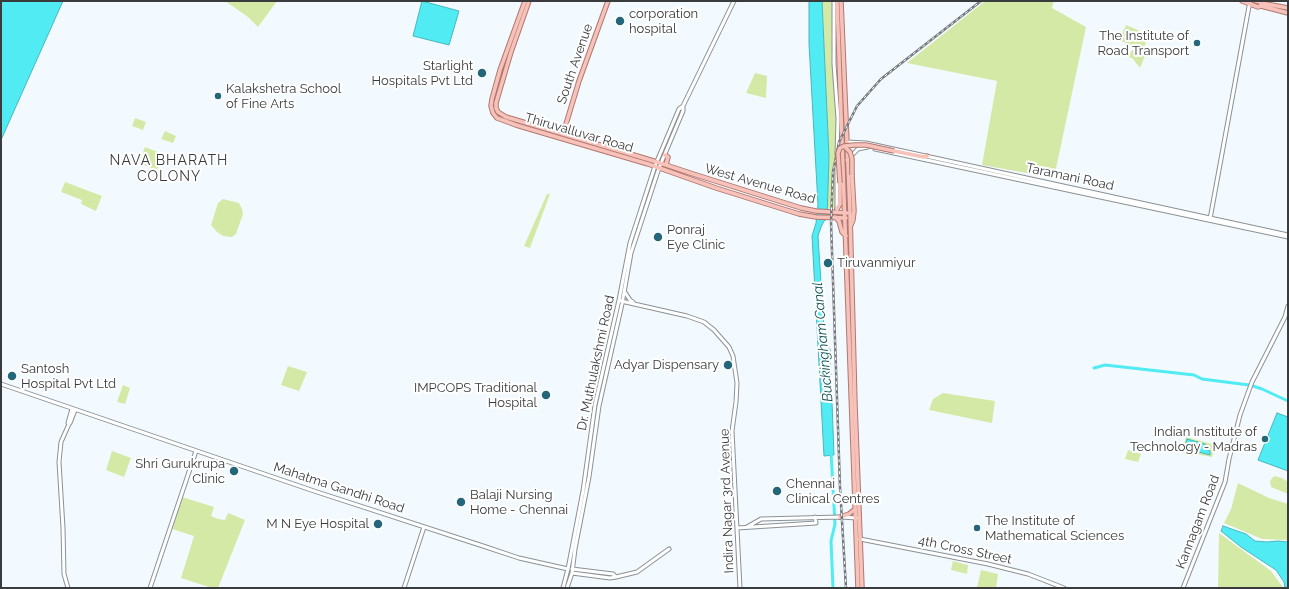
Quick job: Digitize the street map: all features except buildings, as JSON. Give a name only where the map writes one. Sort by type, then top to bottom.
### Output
[{"type":"main road","name":"Thiruvalluvar Road","points":[[525,1],[500,70],[491,106],[493,113],[497,118],[668,171]]},
{"type":"main road","name":"Thiruvalluvar Road","points":[[529,1],[511,52],[496,103],[498,112],[506,117],[659,163]]},
{"type":"main road","name":"South Avenue","points":[[563,134],[579,81],[608,1]]},
{"type":"main road","points":[[837,1],[842,69]]},
{"type":"main road","points":[[842,1],[842,78],[851,219]]},
{"type":"main road","points":[[1242,1],[1259,2],[1288,8]]},
{"type":"main road","points":[[1259,2],[1276,10],[1288,13]]},
{"type":"main road","points":[[842,78],[838,85],[845,210],[855,509],[860,539],[862,588]]},
{"type":"main road","points":[[837,210],[840,204],[838,153],[840,148],[844,146],[866,145],[924,157],[927,156]]},
{"type":"main road","points":[[844,146],[850,152],[852,159],[854,211],[850,226],[858,588]]},
{"type":"main road","points":[[665,155],[668,157],[666,165]]},
{"type":"main road","name":"West Avenue Road","points":[[659,163],[801,208],[816,211],[845,210],[850,213]]},
{"type":"main road","name":"West Avenue Road","points":[[668,171],[799,214],[816,217],[851,219]]},
{"type":"main road","points":[[840,204],[845,210]]},
{"type":"main road","points":[[835,217],[839,221],[842,232],[846,236]]},
{"type":"main road","points":[[840,517],[852,513],[855,509]]},
{"type":"street","points":[[659,163],[679,109],[683,106],[734,1]]},
{"type":"street","points":[[834,1],[834,64],[838,85],[837,210]]},
{"type":"street","points":[[1210,219],[1250,2]]},
{"type":"street","points":[[659,163],[665,155],[683,111],[683,106]]},
{"type":"street","name":"Taramani Road","points":[[847,142],[866,143],[927,156],[1288,236]]},
{"type":"street","points":[[847,160],[854,152],[854,142]]},
{"type":"street","name":"Taramani Road","points":[[854,152],[865,147],[1210,219]]},
{"type":"street","name":"Dr. Muthulakshmi Road","points":[[567,588],[572,571],[599,406],[630,243],[655,166],[659,163]]},
{"type":"street","name":"Dr. Muthulakshmi Road","points":[[620,300],[624,291],[635,241],[659,168],[659,163]]},
{"type":"street","points":[[624,291],[634,304]]},
{"type":"street","name":"Indira Nagar 3rd Avenue","points":[[620,300],[687,316],[704,322],[714,330],[729,347],[734,360],[737,383],[732,430],[740,588]]},
{"type":"street","name":"Kannagam Road","points":[[1183,588],[1225,482],[1240,414],[1252,382],[1285,317],[1288,306]]},
{"type":"street","name":"Mahatma Gandhi Road","points":[[1,385],[519,558],[568,570]]},
{"type":"street","points":[[66,587],[59,462],[61,442],[68,424],[70,423],[73,410]]},
{"type":"street","points":[[150,588],[196,451]]},
{"type":"street","name":"Dr. Muthulakshmi Road","points":[[563,588],[589,467]]},
{"type":"street","points":[[747,527],[761,519],[815,517],[857,518]]},
{"type":"street","points":[[737,528],[816,523],[815,517]]},
{"type":"street","points":[[404,588],[424,526]]},
{"type":"street","name":"4th Cross Street","points":[[860,539],[988,564],[1028,574],[1064,588]]},
{"type":"street","points":[[572,571],[610,576],[613,574],[616,577],[637,572],[670,549]]},
{"type":"street","points":[[573,563],[579,570]]},
{"type":"street","points":[[572,571],[579,570],[610,576]]},
{"type":"green space","points":[[225,1],[277,1],[258,27],[248,17]]},
{"type":"green space","points":[[822,1],[832,1],[832,57],[837,127],[838,174],[836,207],[827,209],[829,157]]},
{"type":"green space","points":[[985,1],[1054,1],[1052,8],[1086,27],[1054,178],[982,165],[997,81],[907,63]]},
{"type":"green space","points":[[1126,25],[1149,35],[1143,50],[1119,40]]},
{"type":"green space","points":[[1132,50],[1145,56],[1140,68],[1132,58],[1128,57]]},
{"type":"green space","points":[[755,73],[767,76],[766,98],[746,93]]},
{"type":"green space","points":[[135,118],[146,122],[143,130],[132,126]]},
{"type":"green space","points":[[165,131],[176,136],[173,143],[161,139]]},
{"type":"green space","points":[[145,147],[163,154],[157,170],[139,163]]},
{"type":"green space","points":[[65,182],[102,196],[96,211],[81,204],[82,200],[61,192]]},
{"type":"green space","points":[[547,194],[550,194],[530,248],[524,246]]},
{"type":"green space","points":[[223,199],[239,203],[242,209],[243,214],[236,234],[232,237],[223,236],[211,225],[218,203]]},
{"type":"green space","points":[[288,366],[307,372],[299,391],[281,385]]},
{"type":"green space","points":[[123,385],[130,388],[125,404],[117,402]]},
{"type":"green space","points":[[943,393],[995,401],[992,423],[929,410],[933,399]]},
{"type":"green space","points":[[1186,437],[1216,445],[1212,457],[1184,454],[1182,451]]},
{"type":"green space","points":[[1128,450],[1141,454],[1138,462],[1125,459]]},
{"type":"green space","points":[[112,451],[131,458],[124,477],[106,470]]},
{"type":"green space","points":[[1274,476],[1282,478],[1288,482],[1288,494],[1271,487],[1270,481]]},
{"type":"green space","points":[[1238,483],[1269,498],[1288,504],[1288,540],[1262,539],[1224,523],[1231,509]]},
{"type":"green space","points":[[182,497],[214,507],[211,516],[218,519],[225,520],[228,513],[245,520],[218,588],[212,588],[181,578],[194,536],[172,529]]},
{"type":"green space","points":[[1219,533],[1271,571],[1283,588],[1218,588]]},
{"type":"green space","points":[[953,561],[968,565],[967,574],[951,570]]},
{"type":"green space","points":[[981,570],[998,574],[996,588],[977,588]]},
{"type":"water","points":[[1,1],[63,1],[1,140]]},
{"type":"water","points":[[422,1],[459,11],[449,45],[413,36]]},
{"type":"water","points":[[809,1],[822,1],[829,157],[827,219],[824,221],[818,236],[825,345],[830,349],[834,455],[824,456],[812,236],[816,223],[818,205],[809,44]]},
{"type":"water","points":[[1277,413],[1288,417],[1288,471],[1258,460]]},
{"type":"water","points":[[1187,439],[1205,444],[1206,448],[1210,451],[1210,455],[1195,451],[1192,454],[1184,451]]},
{"type":"water","points":[[1223,526],[1246,534],[1255,541],[1288,542],[1288,588],[1285,588],[1284,582],[1276,570],[1241,547],[1221,531]]},
{"type":"waterway","points":[[1094,368],[1105,365],[1194,375],[1202,379],[1249,385]]},
{"type":"waterway","points":[[1253,386],[1288,401]]},
{"type":"waterway","name":"Buckingham Canal","points":[[831,452],[835,524],[831,541],[833,588]]},
{"type":"railway","points":[[846,588],[840,487],[831,222],[833,172],[839,142],[857,106],[881,79],[981,1]]},
{"type":"place","name":"corporation hospital","points":[[620,21]]},
{"type":"place","name":"The Institute of Road Transport","points":[[1197,43]]},
{"type":"place","name":"Starlight Hospitals Pvt Ltd","points":[[482,73]]},
{"type":"place","name":"Kalakshetra School of Fine Arts","points":[[218,96]]},
{"type":"place","name":"Ponraj Eye Clinic","points":[[658,237]]},
{"type":"place","name":"Tiruvanmiyur","points":[[828,263]]},
{"type":"place","name":"Adyar Dispensary","points":[[728,365]]},
{"type":"place","name":"Santosh Hospital Pvt Ltd","points":[[12,376]]},
{"type":"place","name":"IMPCOPS Traditional Hospital","points":[[546,395]]},
{"type":"place","name":"Indian Institute of Technology - Madras","points":[[1265,439]]},
{"type":"place","name":"Shri Gurukrupa Clinic","points":[[234,471]]},
{"type":"place","name":"Chennai Clinical Centres","points":[[777,491]]},
{"type":"place","name":"Balaji Nursing Home - Chennai","points":[[461,502]]},
{"type":"place","name":"M N Eye Hospital","points":[[378,524]]},
{"type":"place","name":"The Institute of Mathematical Sciences","points":[[977,528]]},
{"type":"district","name":"NAVA BHARATH COLONY","points":[[169,170]]}]
